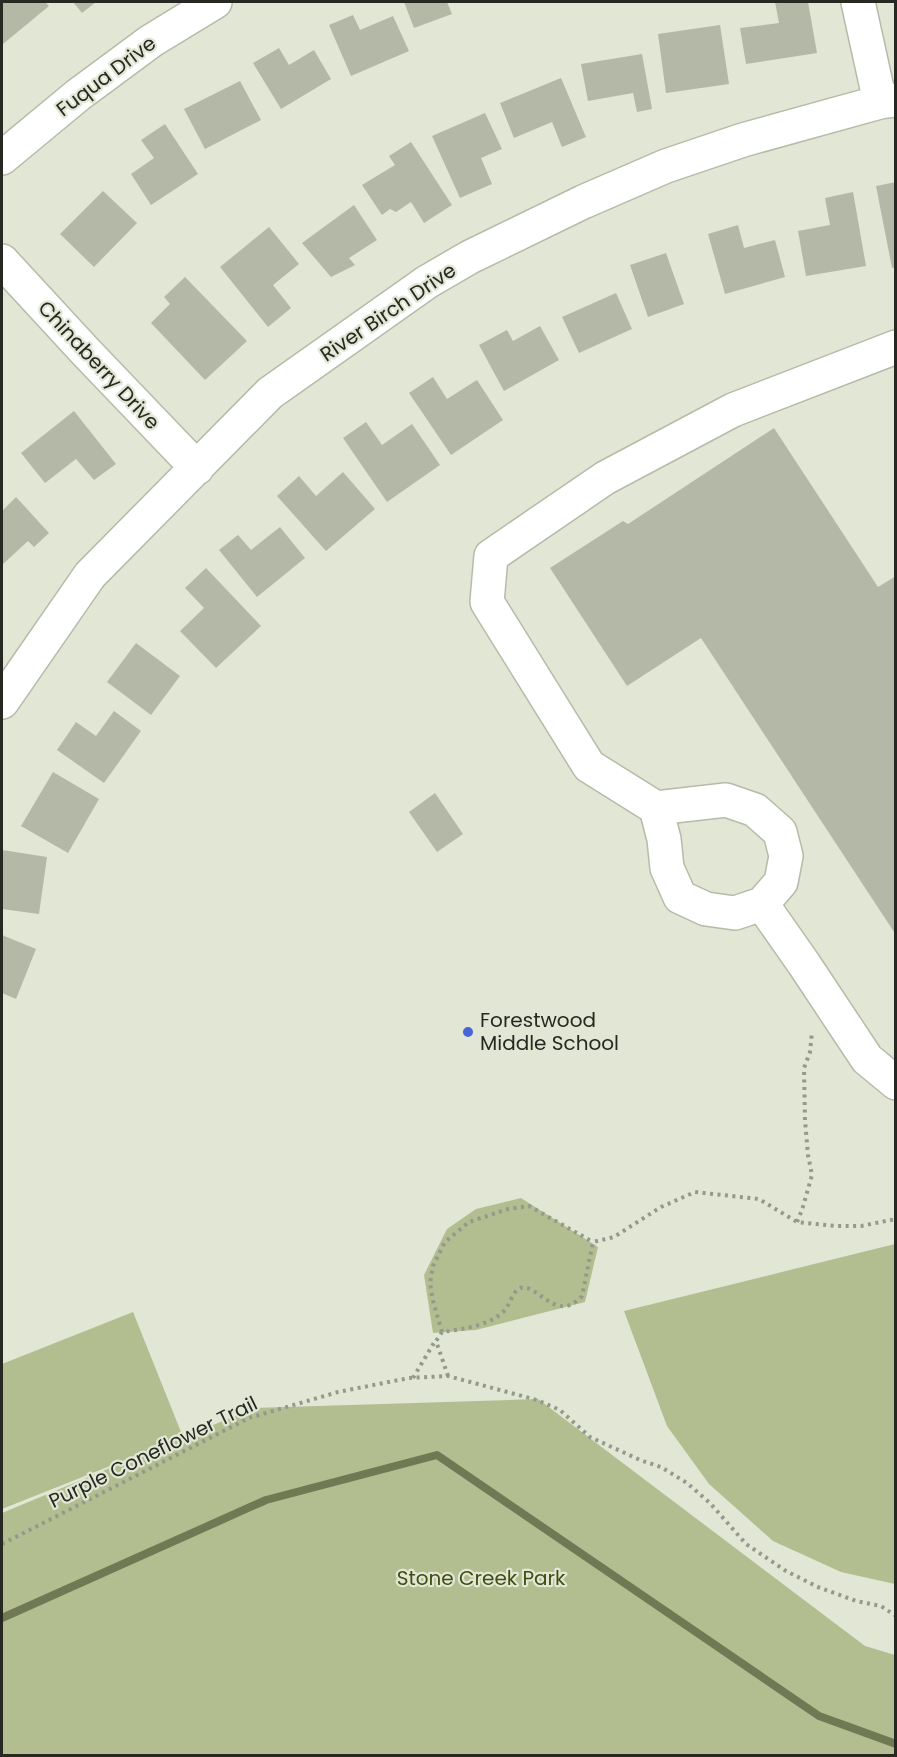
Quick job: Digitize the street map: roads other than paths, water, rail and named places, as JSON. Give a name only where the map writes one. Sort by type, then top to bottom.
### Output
[{"type":"street","name":"Fuqua Drive","points":[[2,158],[78,95],[151,41],[215,2]]},
{"type":"street","points":[[858,2],[888,101]]},
{"type":"street","name":"River Birch Drive","points":[[2,702],[90,575],[270,393],[427,282],[470,257],[583,202],[666,166],[743,140],[888,101]]},
{"type":"street","name":"Chinaberry Drive","points":[[2,261],[197,468]]},
{"type":"street","points":[[656,808],[664,839],[667,868],[680,897],[706,909],[735,913],[762,904],[781,882],[786,856],[780,832],[755,810],[726,800],[656,808],[589,766],[487,602],[491,556],[605,478],[733,410],[896,347]]},
{"type":"street","points":[[762,904],[867,1059],[896,1083]]},
{"type":"waterway","points":[[2,1618],[266,1500],[437,1455],[819,1716],[896,1744]]},
{"type":"place","name":"Forestwood Middle School","points":[[468,1032]]},
{"type":"park label","name":"Stone Creek Park","points":[[481,1578]]}]
